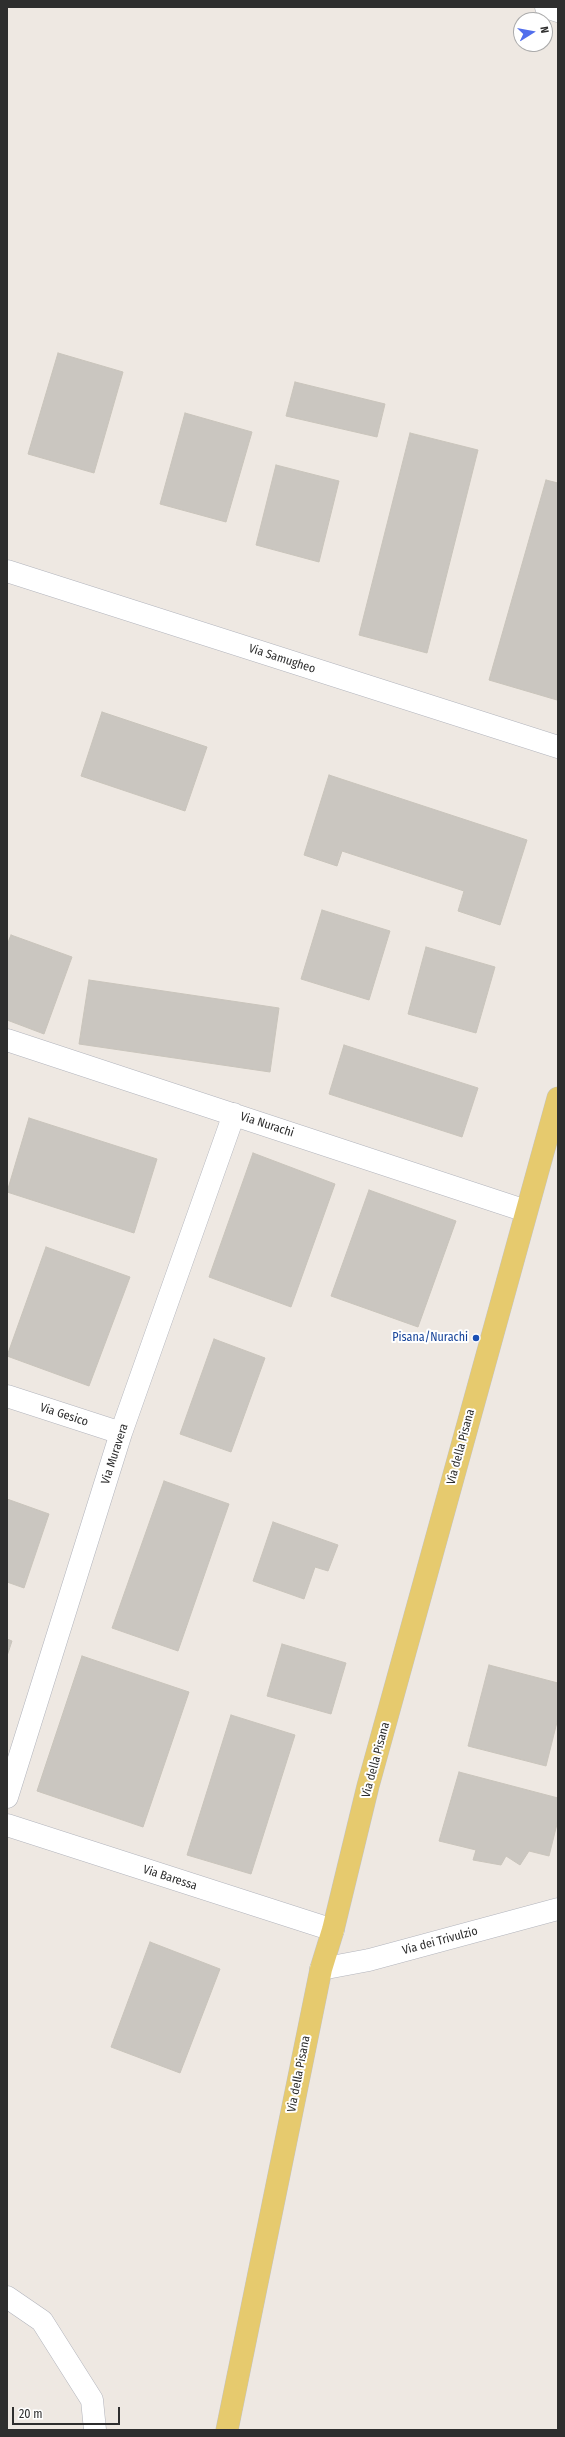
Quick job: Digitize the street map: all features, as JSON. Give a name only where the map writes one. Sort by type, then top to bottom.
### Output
[{"type":"main road","name":"Via della Pisana","points":[[227,2430],[321,1969],[333,1930],[368,1786],[558,1098]]},
{"type":"street","points":[[546,7],[558,11]]},
{"type":"street","name":"Via Samugheo","points":[[7,571],[558,747]]},
{"type":"street","name":"Via Nurachi","points":[[7,1040],[526,1211]]},
{"type":"street","name":"Via Muravera","points":[[7,1797],[121,1433],[234,1114]]},
{"type":"street","name":"Via Gesico","points":[[7,1396],[121,1433]]},
{"type":"street","name":"Via Baressa","points":[[7,1826],[333,1930]]},
{"type":"street","name":"Via dei Trivulzio","points":[[321,1969],[369,1960],[558,1909]]},
{"type":"street","points":[[7,2296],[42,2321],[92,2400],[94,2430]]},
{"type":"building","points":[[58,353],[123,372],[94,473],[28,454]]},
{"type":"building","points":[[295,382],[385,404],[377,437],[286,416]]},
{"type":"building","points":[[185,413],[252,432],[226,522],[160,504]]},
{"type":"building","points":[[410,433],[478,450],[427,653],[359,635]]},
{"type":"building","points":[[276,465],[339,481],[319,562],[256,545]]},
{"type":"building","points":[[546,480],[558,483],[557,700],[489,680]]},
{"type":"building","points":[[102,712],[207,747],[185,811],[81,776]]},
{"type":"building","points":[[329,775],[527,840],[500,925],[458,911],[464,891],[342,851],[337,866],[304,855]]},
{"type":"building","points":[[322,910],[390,931],[369,1000],[301,979]]},
{"type":"building","points":[[11,935],[72,957],[44,1034],[7,1020],[7,945]]},
{"type":"building","points":[[426,947],[495,967],[476,1033],[408,1014]]},
{"type":"building","points":[[89,980],[279,1008],[270,1072],[79,1044]]},
{"type":"building","points":[[344,1045],[478,1088],[462,1137],[329,1094]]},
{"type":"building","points":[[29,1118],[157,1159],[134,1233],[7,1192]]},
{"type":"building","points":[[253,1153],[335,1184],[291,1307],[209,1277]]},
{"type":"building","points":[[369,1190],[456,1221],[418,1327],[331,1296]]},
{"type":"building","points":[[46,1247],[130,1277],[89,1386],[7,1356]]},
{"type":"building","points":[[214,1339],[265,1358],[231,1452],[180,1434]]},
{"type":"building","points":[[164,1481],[229,1504],[178,1651],[112,1628]]},
{"type":"building","points":[[7,1499],[49,1514],[24,1588],[7,1582]]},
{"type":"building","points":[[273,1522],[338,1545],[328,1571],[315,1567],[304,1599],[253,1581]]},
{"type":"building","points":[[7,1639],[12,1641],[7,1656]]},
{"type":"building","points":[[282,1644],[346,1663],[331,1714],[267,1696]]},
{"type":"building","points":[[82,1656],[189,1692],[143,1827],[37,1791]]},
{"type":"building","points":[[489,1665],[558,1683],[558,1718],[546,1766],[468,1746]]},
{"type":"building","points":[[231,1715],[295,1735],[251,1874],[187,1855]]},
{"type":"building","points":[[459,1772],[558,1798],[558,1820],[549,1856],[529,1851],[520,1865],[506,1856],[501,1865],[473,1860],[476,1850],[439,1841]]},
{"type":"building","points":[[150,1942],[220,1969],[180,2073],[111,2047]]},
{"type":"place","name":"Pisana/Nurachi","points":[[476,1338]]}]
